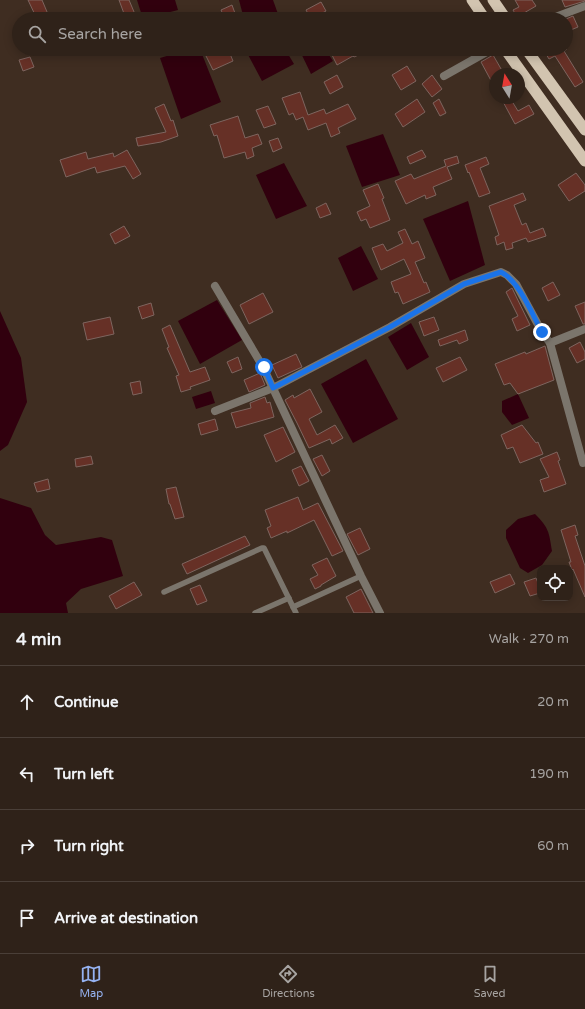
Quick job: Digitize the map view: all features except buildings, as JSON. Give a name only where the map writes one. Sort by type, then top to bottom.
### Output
[{"type":"highway","points":[[472,0],[480,12]]},
{"type":"highway","points":[[493,0],[501,12]]},
{"type":"highway","points":[[511,56],[585,161]]},
{"type":"highway","points":[[531,56],[585,130]]},
{"type":"street","points":[[569,12],[585,6]]},
{"type":"street","points":[[444,76],[480,56]]},
{"type":"street","points":[[215,411],[273,388],[390,327],[464,284],[501,272],[507,275],[516,284],[542,332],[550,343],[583,463]]},
{"type":"street","points":[[216,286],[264,367],[361,576],[380,613]]},
{"type":"street","points":[[550,343],[585,329]]},
{"type":"lane","points":[[164,592],[262,548],[266,550],[296,613]]},
{"type":"lane","points":[[293,607],[361,576]]},
{"type":"lane","points":[[255,613],[289,598]]},
{"type":"shaded area","points":[[137,0],[175,0],[178,10],[170,12],[141,12]]},
{"type":"shaded area","points":[[239,0],[273,0],[277,12],[242,12]]},
{"type":"shaded area","points":[[167,56],[203,56],[221,102],[181,119],[160,58]]},
{"type":"shaded area","points":[[249,56],[289,56],[294,64],[262,81]]},
{"type":"shaded area","points":[[302,56],[330,56],[333,61],[311,74]]},
{"type":"shaded area","points":[[383,134],[400,175],[362,187],[346,146]]},
{"type":"shaded area","points":[[284,163],[307,206],[276,219],[256,175]]},
{"type":"shaded area","points":[[468,201],[485,265],[450,281],[423,219]]},
{"type":"shaded area","points":[[361,246],[378,279],[353,291],[338,258]]},
{"type":"shaded area","points":[[217,300],[242,340],[200,364],[178,321]]},
{"type":"shaded area","points":[[0,311],[21,358],[27,402],[8,445],[0,451]]},
{"type":"shaded area","points":[[411,323],[429,357],[407,370],[388,337]]},
{"type":"shaded area","points":[[366,359],[398,419],[353,443],[321,384]]},
{"type":"shaded area","points":[[211,391],[215,403],[196,409],[192,397]]},
{"type":"shaded area","points":[[518,394],[529,418],[512,425],[502,412],[502,401]]},
{"type":"shaded area","points":[[0,498],[31,508],[45,535],[56,545],[101,537],[112,540],[123,576],[81,589],[66,603],[68,613],[0,613]]},
{"type":"shaded area","points":[[535,514],[548,531],[550,539],[552,551],[542,565],[537,565],[537,568],[528,573],[520,568],[506,538],[506,530],[518,519]]},
{"type":"route","points":[[264,367],[273,388],[390,327],[464,284],[501,272],[507,275],[516,284],[542,332]]}]
